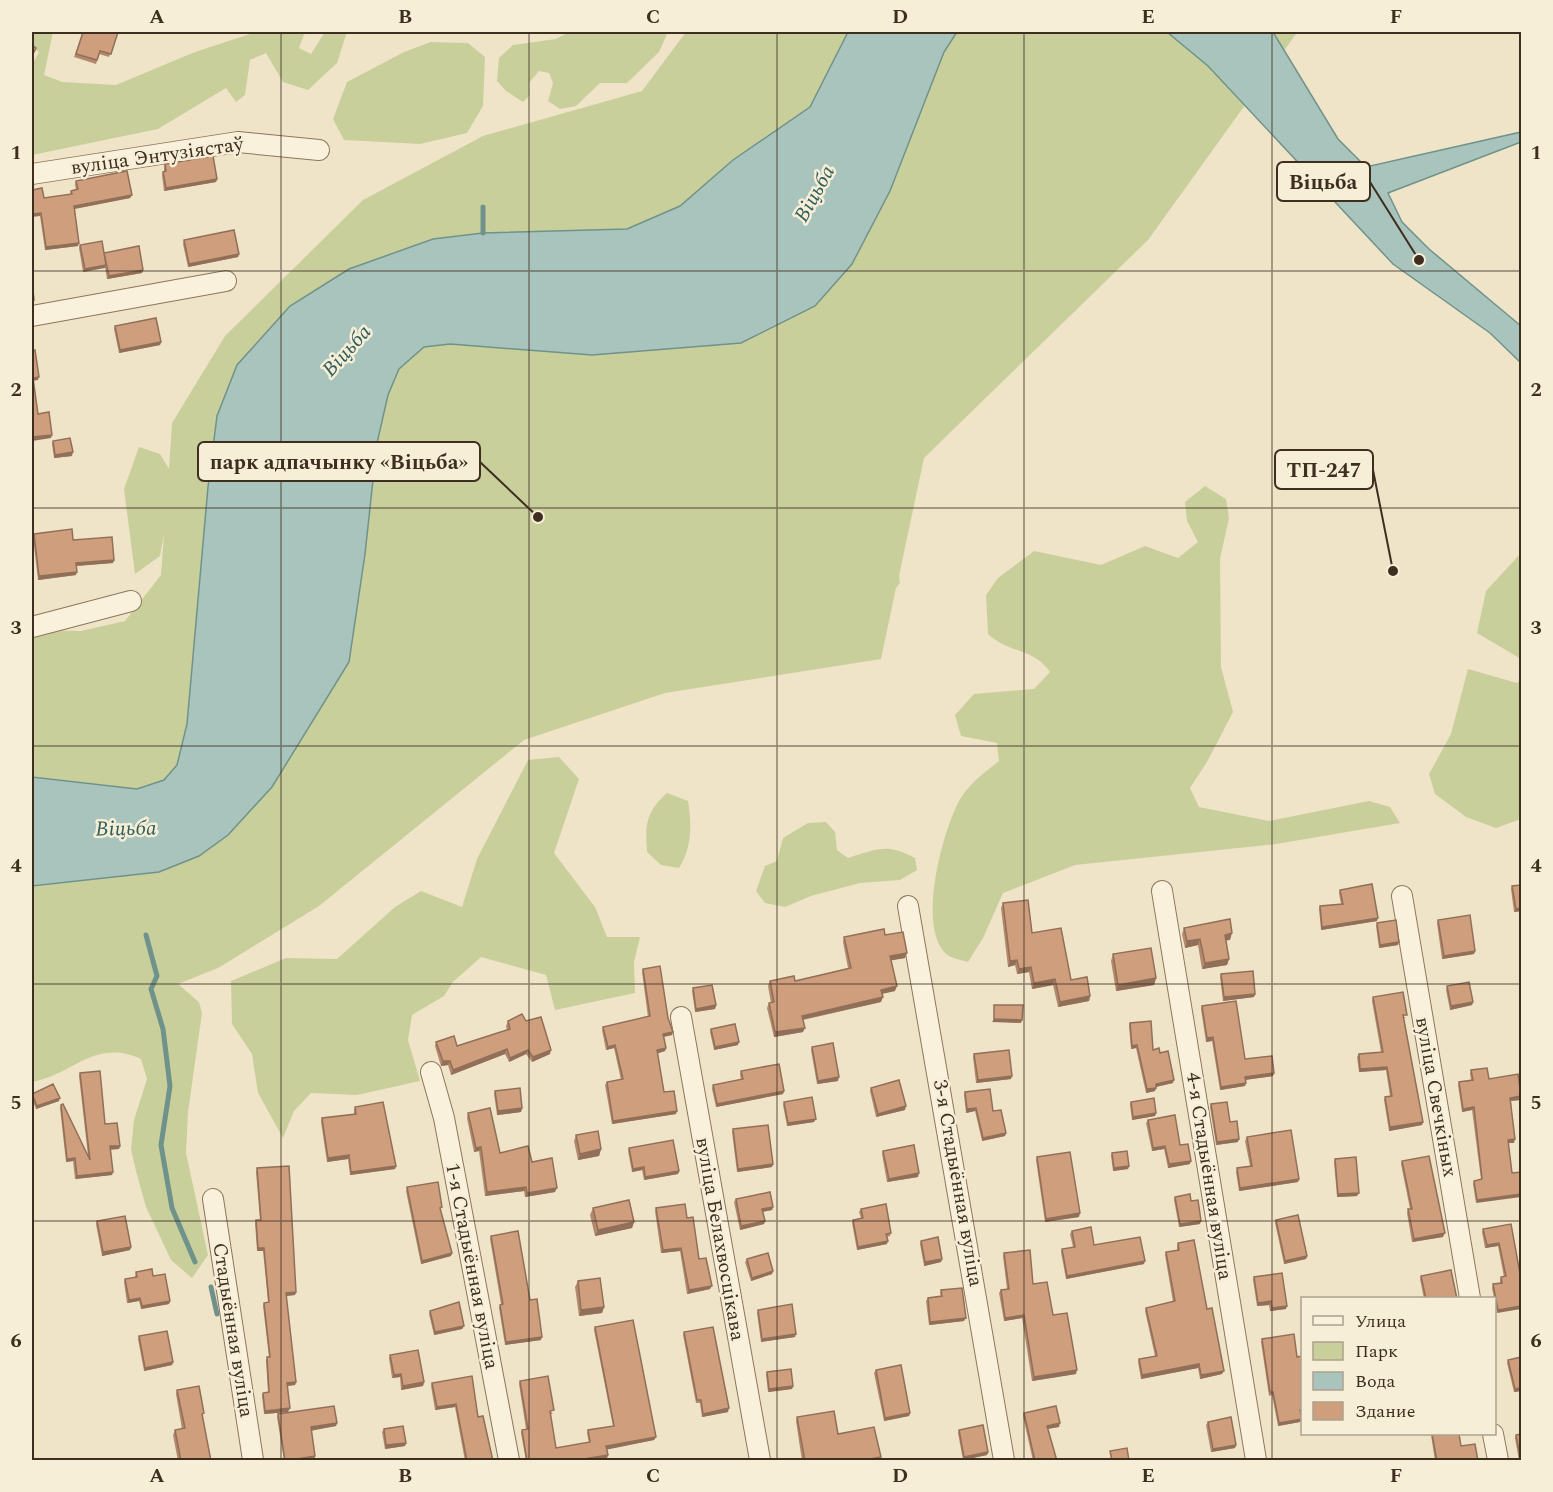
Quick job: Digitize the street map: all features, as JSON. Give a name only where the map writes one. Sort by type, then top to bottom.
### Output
[{"type":"street","name":"вуліца Энтузіястаў","points":[[32,174],[238,142],[319,150]]},
{"type":"street","points":[[32,316],[226,281]]},
{"type":"street","points":[[32,627],[131,600]]},
{"type":"street","name":"4-я Стадыённая вуліца","points":[[1162,891],[1256,1461]]},
{"type":"street","name":"вуліца Свечкіных","points":[[1402,896],[1470,1297]]},
{"type":"street","name":"3-я Стадыённая вуліца","points":[[908,906],[1004,1461]]},
{"type":"street","name":"вуліца Белахвосцікава","points":[[681,1017],[760,1461]]},
{"type":"street","name":"1-я Стадыённая вуліца","points":[[431,1071],[444,1118],[509,1461]]},
{"type":"street","name":"Стадыённая вуліца","points":[[213,1199],[253,1461]]},
{"type":"street","points":[[1493,1435],[1498,1461]]},
{"type":"green space","points":[[32,32],[53,32],[44,75],[62,82],[116,85],[195,52],[256,32],[305,32],[299,48],[311,54],[325,32],[347,32],[337,63],[308,90],[283,82],[266,53],[250,60],[245,95],[236,102],[226,88],[158,129],[32,155],[32,65],[39,52],[32,46]]},
{"type":"green space","points":[[569,32],[668,32],[659,52],[627,83],[600,83],[576,106],[560,109],[548,101],[553,83],[549,73],[539,71],[529,83],[530,95],[523,102],[506,91],[497,81],[499,58],[513,45],[556,39]]},
{"type":"green space","points":[[686,32],[1296,32],[1296,34],[1148,240],[924,458],[899,576],[900,583],[896,588],[881,659],[665,693],[524,740],[319,906],[218,968],[178,984],[199,1002],[202,1013],[188,1112],[186,1153],[208,1255],[192,1278],[171,1260],[146,1207],[136,1171],[131,1149],[134,1120],[147,1079],[141,1059],[125,1054],[97,1055],[47,1078],[32,1082],[32,630],[81,631],[125,621],[161,575],[164,534],[160,556],[135,574],[124,489],[139,447],[160,454],[169,469],[172,423],[225,336],[363,200],[483,136],[642,91]]},
{"type":"green space","points":[[431,42],[468,43],[485,57],[483,106],[467,133],[420,144],[344,140],[333,119],[347,82],[404,52]]},
{"type":"green space","points":[[1205,486],[1226,499],[1229,518],[1220,559],[1221,667],[1233,712],[1207,762],[1190,788],[1199,807],[1269,821],[1369,801],[1390,807],[1400,823],[1276,844],[1075,865],[1003,893],[983,938],[968,962],[946,954],[938,941],[933,923],[935,880],[945,836],[958,803],[966,790],[999,761],[997,743],[961,736],[955,715],[974,694],[1034,689],[1050,672],[1037,659],[1005,645],[988,634],[986,595],[998,578],[1034,551],[1101,565],[1145,546],[1178,558],[1198,542],[1187,521],[1185,502]]},
{"type":"green space","points":[[1521,553],[1521,659],[1477,633],[1486,591]]},
{"type":"green space","points":[[1468,669],[1517,683],[1521,679],[1521,819],[1496,828],[1466,817],[1435,794],[1429,774],[1451,734]]},
{"type":"green space","points":[[559,757],[579,779],[554,853],[595,907],[607,937],[640,937],[634,962],[635,993],[555,1010],[546,975],[481,957],[453,982],[444,996],[412,1015],[408,1040],[420,1081],[357,1095],[311,1093],[294,1111],[283,1138],[258,1093],[252,1054],[232,1024],[231,981],[286,958],[337,959],[395,907],[421,891],[462,907],[477,859],[528,760]]},
{"type":"green space","points":[[667,793],[688,801],[689,844],[679,868],[661,865],[647,852],[648,819],[655,806]]},
{"type":"green space","points":[[826,822],[835,832],[837,850],[848,858],[875,850],[897,850],[915,858],[917,870],[900,880],[860,883],[811,896],[785,907],[765,903],[756,891],[765,866],[777,861],[783,838],[808,823]]},
{"type":"water","points":[[848,32],[957,32],[944,52],[890,191],[852,264],[815,306],[741,343],[592,355],[450,344],[424,347],[399,369],[388,395],[377,443],[365,554],[349,662],[272,787],[228,835],[199,856],[159,872],[32,886],[32,777],[137,789],[164,780],[177,765],[187,724],[208,487],[217,416],[237,365],[290,306],[349,269],[433,239],[483,233],[627,229],[680,206],[733,160],[810,107]]},
{"type":"water","points":[[1167,32],[1273,32],[1338,139],[1366,167],[1521,132],[1521,142],[1388,193],[1402,222],[1429,249],[1521,326],[1521,363],[1490,333],[1393,264],[1208,66]]},
{"type":"building","points":[[83,32],[118,32],[111,54],[100,51],[97,60],[76,54]]},
{"type":"building","points":[[213,156],[217,179],[166,188],[163,172],[166,171],[165,164]]},
{"type":"building","points":[[127,171],[132,195],[74,206],[79,243],[46,247],[41,213],[32,214],[32,190],[42,188],[44,198],[72,194],[71,191],[78,189],[76,181]]},
{"type":"building","points":[[234,230],[239,254],[189,264],[184,240]]},
{"type":"building","points":[[102,241],[106,265],[85,269],[80,245]]},
{"type":"building","points":[[139,246],[143,270],[109,276],[104,253]]},
{"type":"building","points":[[156,318],[161,342],[120,350],[115,326]]},
{"type":"building","points":[[32,350],[35,350],[39,377],[33,378],[38,414],[49,412],[52,435],[32,437]]},
{"type":"building","points":[[70,438],[73,452],[55,455],[53,441]]},
{"type":"building","points":[[72,529],[73,540],[112,537],[114,560],[76,563],[77,572],[39,576],[34,534]]},
{"type":"building","points":[[1372,884],[1378,918],[1322,927],[1320,906],[1343,904],[1340,890]]},
{"type":"building","points":[[1521,885],[1521,908],[1516,909],[1512,886]]},
{"type":"building","points":[[1028,900],[1032,933],[1061,928],[1071,980],[1087,977],[1090,996],[1060,1002],[1055,979],[1034,983],[1031,967],[1019,969],[1017,960],[1010,961],[1003,903]]},
{"type":"building","points":[[1470,915],[1475,951],[1444,956],[1438,920]]},
{"type":"building","points":[[1230,919],[1232,933],[1225,935],[1229,959],[1205,963],[1200,939],[1187,941],[1184,928]]},
{"type":"building","points":[[1396,920],[1399,942],[1380,945],[1377,923]]},
{"type":"building","points":[[884,929],[885,935],[903,932],[907,953],[890,956],[897,986],[881,990],[883,997],[802,1016],[805,1028],[775,1032],[769,1003],[774,1002],[770,981],[794,976],[795,981],[851,968],[844,937]]},
{"type":"building","points":[[1151,948],[1156,978],[1118,985],[1113,954]]},
{"type":"building","points":[[660,966],[668,1018],[673,1032],[663,1034],[666,1048],[657,1050],[664,1092],[674,1091],[677,1111],[613,1121],[607,1082],[623,1079],[615,1045],[608,1047],[603,1027],[650,1016],[643,969]]},
{"type":"building","points":[[1253,971],[1255,994],[1224,997],[1221,974]]},
{"type":"building","points":[[1469,982],[1473,1002],[1451,1006],[1447,986]]},
{"type":"building","points":[[712,985],[716,1005],[696,1009],[693,988]]},
{"type":"building","points":[[1403,992],[1407,1015],[1403,1015],[1423,1122],[1390,1127],[1385,1097],[1392,1096],[1387,1067],[1360,1069],[1359,1054],[1383,1052],[1373,997]]},
{"type":"building","points":[[1236,1001],[1245,1059],[1272,1056],[1274,1073],[1245,1077],[1246,1083],[1221,1087],[1213,1037],[1207,1038],[1202,1006]]},
{"type":"building","points":[[994,1005],[1023,1005],[1022,1020],[994,1019]]},
{"type":"building","points":[[522,1014],[526,1021],[541,1017],[551,1050],[533,1057],[528,1050],[510,1058],[507,1049],[453,1070],[450,1061],[443,1061],[436,1042],[454,1036],[457,1046],[510,1029],[508,1021]]},
{"type":"building","points":[[1151,1021],[1153,1050],[1159,1048],[1160,1053],[1168,1051],[1174,1080],[1156,1084],[1156,1088],[1147,1089],[1137,1045],[1132,1046],[1130,1023]]},
{"type":"building","points":[[735,1024],[739,1042],[715,1047],[711,1029]]},
{"type":"building","points":[[833,1043],[839,1077],[818,1081],[812,1047]]},
{"type":"building","points":[[1009,1050],[1012,1076],[978,1080],[974,1054]]},
{"type":"building","points":[[779,1064],[784,1091],[717,1104],[713,1085],[743,1079],[741,1071]]},
{"type":"building","points":[[1487,1068],[1489,1079],[1518,1074],[1521,1096],[1510,1098],[1515,1139],[1508,1140],[1512,1173],[1521,1172],[1521,1194],[1477,1200],[1474,1181],[1482,1179],[1474,1107],[1463,1109],[1459,1082],[1473,1080],[1471,1070]]},
{"type":"building","points":[[100,1071],[105,1124],[117,1123],[120,1146],[110,1146],[113,1172],[77,1176],[75,1158],[67,1159],[61,1105],[63,1104],[90,1160],[80,1073]]},
{"type":"building","points":[[899,1080],[906,1106],[878,1114],[871,1088]]},
{"type":"building","points":[[53,1084],[60,1098],[37,1106],[32,1094]]},
{"type":"building","points":[[520,1088],[522,1108],[498,1111],[495,1091]]},
{"type":"building","points":[[990,1089],[993,1111],[1001,1110],[1006,1133],[983,1138],[976,1108],[967,1109],[965,1092]]},
{"type":"building","points":[[812,1097],[816,1119],[788,1123],[784,1102]]},
{"type":"building","points":[[1154,1098],[1156,1113],[1133,1117],[1131,1102]]},
{"type":"building","points":[[383,1102],[396,1166],[351,1172],[349,1155],[328,1158],[322,1118],[356,1114],[355,1107]]},
{"type":"building","points":[[1227,1102],[1230,1122],[1237,1121],[1239,1139],[1217,1142],[1211,1104]]},
{"type":"building","points":[[490,1108],[500,1153],[528,1146],[532,1162],[552,1158],[557,1188],[527,1193],[526,1187],[487,1192],[481,1147],[476,1148],[468,1113]]},
{"type":"building","points":[[1175,1115],[1180,1145],[1188,1144],[1191,1161],[1169,1164],[1165,1146],[1153,1148],[1148,1120]]},
{"type":"building","points":[[768,1125],[773,1164],[738,1169],[733,1129]]},
{"type":"building","points":[[1291,1130],[1299,1179],[1240,1188],[1237,1168],[1252,1166],[1247,1137]]},
{"type":"building","points":[[598,1131],[601,1149],[580,1154],[576,1135]]},
{"type":"building","points":[[673,1140],[679,1171],[645,1177],[644,1167],[633,1169],[629,1148]]},
{"type":"building","points":[[914,1145],[919,1173],[889,1179],[883,1151]]},
{"type":"building","points":[[1127,1151],[1129,1166],[1114,1168],[1112,1153]]},
{"type":"building","points":[[1070,1152],[1080,1213],[1046,1219],[1037,1157]]},
{"type":"building","points":[[1429,1156],[1445,1233],[1414,1239],[1408,1209],[1412,1209],[1402,1161]]},
{"type":"building","points":[[1356,1157],[1359,1193],[1338,1194],[1335,1159]]},
{"type":"building","points":[[289,1166],[296,1292],[286,1293],[296,1382],[287,1383],[290,1408],[265,1411],[263,1393],[269,1392],[267,1357],[270,1357],[264,1303],[269,1302],[264,1248],[258,1248],[256,1220],[261,1220],[257,1168]]},
{"type":"building","points":[[438,1182],[442,1207],[440,1208],[452,1253],[422,1261],[407,1187]]},
{"type":"building","points":[[770,1192],[773,1207],[762,1209],[765,1221],[741,1226],[736,1199]]},
{"type":"building","points":[[1190,1194],[1191,1201],[1198,1200],[1201,1221],[1180,1224],[1175,1197]]},
{"type":"building","points":[[629,1200],[634,1222],[598,1230],[593,1208]]},
{"type":"building","points":[[685,1204],[687,1218],[693,1217],[699,1259],[706,1258],[712,1286],[689,1290],[681,1248],[663,1250],[656,1208]]},
{"type":"building","points":[[886,1204],[891,1233],[886,1234],[888,1241],[858,1247],[853,1220],[863,1218],[861,1209]]},
{"type":"building","points":[[1298,1215],[1307,1256],[1285,1261],[1276,1220]]},
{"type":"building","points":[[125,1216],[131,1247],[103,1252],[97,1221]]},
{"type":"building","points":[[1511,1224],[1521,1279],[1521,1306],[1498,1310],[1493,1284],[1502,1283],[1501,1277],[1506,1276],[1499,1243],[1487,1245],[1483,1229]]},
{"type":"building","points":[[1091,1227],[1094,1245],[1140,1237],[1145,1261],[1067,1276],[1062,1249],[1075,1247],[1072,1231]]},
{"type":"building","points":[[518,1231],[530,1300],[537,1299],[542,1337],[506,1342],[500,1305],[503,1304],[491,1236]]},
{"type":"building","points":[[938,1237],[942,1259],[925,1262],[921,1241]]},
{"type":"building","points":[[1194,1240],[1207,1309],[1212,1308],[1224,1371],[1201,1375],[1199,1364],[1142,1375],[1139,1359],[1157,1356],[1146,1308],[1175,1301],[1166,1252],[1179,1250],[1178,1243]]},
{"type":"building","points":[[1030,1250],[1033,1284],[1047,1282],[1053,1315],[1067,1313],[1077,1370],[1034,1377],[1024,1315],[1005,1318],[1001,1290],[1009,1289],[1004,1253]]},
{"type":"building","points":[[768,1253],[773,1271],[752,1278],[747,1259]]},
{"type":"building","points":[[152,1269],[153,1276],[165,1274],[170,1301],[142,1306],[140,1298],[129,1300],[125,1279],[137,1277],[136,1272]]},
{"type":"building","points":[[1451,1270],[1457,1297],[1426,1297],[1421,1276]]},
{"type":"building","points":[[1282,1273],[1287,1306],[1272,1308],[1271,1301],[1258,1303],[1254,1277]]},
{"type":"building","points":[[600,1278],[604,1307],[581,1310],[578,1281]]},
{"type":"building","points":[[962,1288],[966,1318],[930,1322],[928,1298],[942,1296],[941,1290]]},
{"type":"building","points":[[459,1302],[464,1326],[435,1332],[430,1311]]},
{"type":"building","points":[[792,1304],[796,1334],[762,1339],[758,1310]]},
{"type":"building","points":[[633,1320],[656,1437],[606,1446],[608,1455],[572,1461],[527,1461],[522,1430],[528,1429],[520,1381],[548,1376],[554,1410],[550,1411],[556,1448],[590,1442],[588,1430],[614,1426],[595,1327]]},
{"type":"building","points":[[713,1327],[729,1408],[703,1414],[701,1400],[697,1400],[684,1332]]},
{"type":"building","points":[[167,1331],[173,1362],[145,1368],[139,1336]]},
{"type":"building","points":[[1294,1334],[1297,1357],[1301,1356],[1301,1419],[1279,1423],[1273,1392],[1270,1392],[1262,1339]]},
{"type":"building","points":[[418,1350],[424,1382],[403,1386],[401,1374],[394,1375],[390,1355]]},
{"type":"building","points":[[1521,1357],[1521,1388],[1515,1389],[1508,1360]]},
{"type":"building","points":[[901,1365],[910,1413],[885,1418],[876,1370]]},
{"type":"building","points":[[791,1369],[793,1386],[769,1389],[767,1372]]},
{"type":"building","points":[[472,1376],[478,1417],[483,1416],[493,1461],[467,1461],[456,1404],[437,1407],[432,1383]]},
{"type":"building","points":[[199,1386],[211,1461],[181,1461],[175,1430],[185,1428],[177,1390]]},
{"type":"building","points":[[334,1406],[337,1423],[311,1427],[315,1456],[285,1461],[278,1414]]},
{"type":"building","points":[[1056,1406],[1060,1423],[1047,1426],[1057,1461],[1035,1461],[1024,1413]]},
{"type":"building","points":[[834,1411],[838,1434],[874,1427],[881,1457],[860,1461],[805,1461],[797,1417]]},
{"type":"building","points":[[1231,1417],[1236,1445],[1213,1449],[1208,1422]]},
{"type":"building","points":[[983,1425],[988,1452],[964,1457],[959,1430]]},
{"type":"building","points":[[403,1426],[406,1443],[386,1445],[384,1429]]},
{"type":"building","points":[[1521,1434],[1521,1461],[1516,1435]]},
{"type":"building","points":[[1432,1435],[1459,1435],[1461,1446],[1475,1444],[1478,1461],[1437,1461]]},
{"type":"building","points":[[1127,1448],[1129,1461],[1112,1461],[1110,1451]]},
{"type":"waterway","points":[[483,207],[483,233]]},
{"type":"waterway","points":[[146,935],[157,976],[151,989],[163,1029],[170,1086],[161,1145],[172,1208],[195,1262]]},
{"type":"waterway","points":[[211,1287],[217,1314]]},
{"type":"place","name":"Віцьба","points":[[1419,260]]},
{"type":"place","name":"парк адпачынку «Віцьба»","points":[[538,517]]},
{"type":"place","name":"ТП-247","points":[[1393,571]]}]
